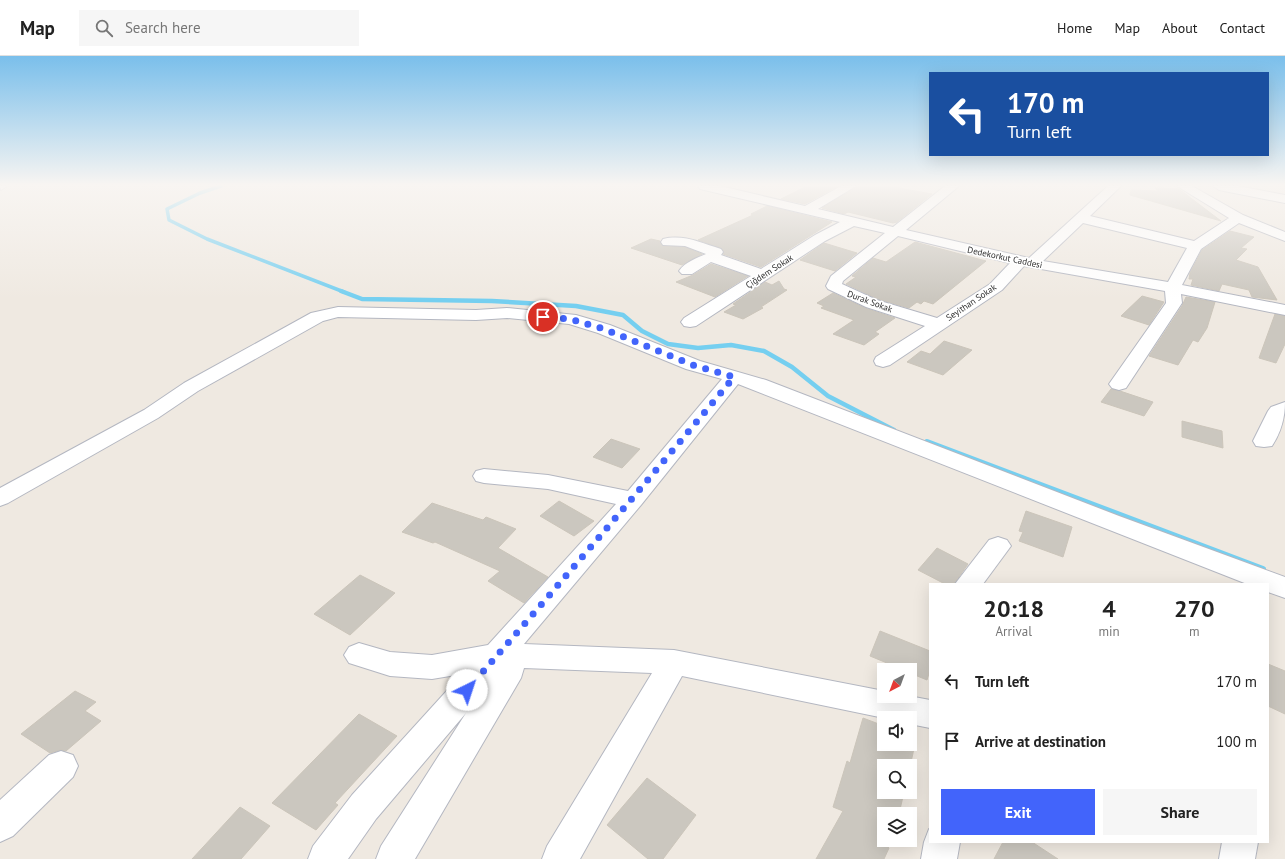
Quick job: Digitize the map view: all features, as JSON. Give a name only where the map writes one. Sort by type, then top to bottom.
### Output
[{"type":"street","name":"Çiğdem Sokak","points":[[690,322],[820,238],[848,223]]},
{"type":"street","name":"Dedekorkut Caddesi","points":[[857,223],[1026,262],[1173,288],[1285,310]]},
{"type":"street","points":[[894,232],[905,223]]},
{"type":"street","name":"Seyithan Sokak","points":[[883,361],[996,287],[1073,223]]},
{"type":"street","points":[[1103,223],[1196,246]]},
{"type":"street","points":[[1119,384],[1174,302],[1173,288],[1196,246],[1230,223]]},
{"type":"street","points":[[1252,223],[1285,237]]},
{"type":"street","name":"Durak Sokak","points":[[894,232],[836,279],[834,286],[845,293],[864,300],[938,324]]},
{"type":"street","points":[[668,242],[687,242],[716,252],[711,257],[701,261],[688,271]]},
{"type":"street","points":[[711,257],[763,275]]},
{"type":"street","points":[[0,498],[151,414],[191,387],[291,330],[317,317],[338,312],[476,315],[507,313],[570,319],[604,329],[693,365],[759,384],[1110,522],[1285,588]]},
{"type":"street","points":[[326,859],[364,807],[498,655],[573,566],[633,500],[734,377]]},
{"type":"street","points":[[1264,441],[1278,411],[1285,408]]},
{"type":"street","points":[[484,476],[548,482],[633,500]]},
{"type":"street","points":[[969,583],[998,546]]},
{"type":"street","points":[[359,655],[390,664],[432,668],[498,655],[674,662],[929,714]]},
{"type":"street","points":[[394,859],[510,669],[498,655]]},
{"type":"street","points":[[560,859],[674,662]]},
{"type":"street","points":[[0,824],[61,766]]},
{"type":"street","points":[[939,859],[942,843]]},
{"type":"street","points":[[1237,859],[1240,843]]},
{"type":"building","points":[[734,223],[830,223],[761,267],[723,254],[724,251],[721,248],[698,240]]},
{"type":"building","points":[[1230,231],[1254,237],[1241,248],[1247,249],[1236,260],[1258,267],[1277,300],[1252,297],[1249,290],[1222,284],[1219,291],[1191,285],[1193,279],[1189,279],[1190,273],[1202,250]]},
{"type":"building","points":[[651,239],[660,241],[663,246],[685,247],[702,254],[682,265],[631,248]]},
{"type":"building","points":[[915,242],[986,261],[933,304],[924,301],[921,304],[917,302],[909,308],[878,299],[846,284],[856,277],[852,276],[873,258],[886,262]]},
{"type":"building","points":[[824,243],[857,253],[835,271],[800,260]]},
{"type":"building","points":[[711,264],[748,276],[715,297],[676,282],[693,275]]},
{"type":"building","points":[[779,281],[784,289],[787,290],[761,307],[763,308],[743,319],[724,312],[736,305],[733,304],[765,282],[772,285]]},
{"type":"building","points":[[833,293],[865,308],[895,318],[875,332],[879,334],[864,345],[833,334],[854,320],[821,308],[824,306],[817,303]]},
{"type":"building","points":[[1142,296],[1164,302],[1149,325],[1121,316]]},
{"type":"building","points":[[1186,297],[1215,302],[1207,328],[1198,342],[1193,340],[1178,365],[1149,356],[1182,306]]},
{"type":"building","points":[[1275,314],[1285,316],[1285,344],[1276,363],[1259,358]]},
{"type":"building","points":[[944,341],[972,350],[943,375],[907,362],[921,351],[930,354]]},
{"type":"building","points":[[1111,389],[1153,402],[1144,416],[1101,402]]},
{"type":"building","points":[[1182,421],[1222,431],[1223,448],[1182,437]]},
{"type":"building","points":[[611,439],[640,449],[622,468],[593,457]]},
{"type":"building","points":[[559,501],[594,521],[574,536],[540,516]]},
{"type":"building","points":[[432,503],[483,520],[486,517],[516,529],[498,548],[548,577],[524,603],[488,581],[500,571],[435,542],[433,543],[402,532]]},
{"type":"building","points":[[1026,511],[1072,527],[1063,557],[1019,541],[1023,532],[1019,531]]},
{"type":"building","points":[[937,548],[968,564],[955,583],[943,583],[918,570]]},
{"type":"building","points":[[360,575],[395,593],[350,635],[314,614]]},
{"type":"building","points":[[880,631],[929,651],[929,673],[927,680],[917,676],[917,663],[887,663],[870,656]]},
{"type":"building","points":[[1269,664],[1285,671],[1285,714],[1269,706]]},
{"type":"building","points":[[75,691],[96,702],[85,711],[101,721],[66,751],[61,750],[50,753],[21,734]]},
{"type":"building","points":[[359,714],[397,736],[335,803],[338,805],[316,830],[272,803]]},
{"type":"building","points":[[863,718],[877,723],[877,751],[913,751],[912,759],[877,759],[877,799],[902,799],[901,807],[877,807],[877,847],[889,848],[884,859],[816,859],[843,811],[833,807],[847,761],[850,763]]},
{"type":"building","points":[[647,778],[696,815],[663,859],[648,859],[607,825]]},
{"type":"building","points":[[240,807],[270,826],[241,859],[192,859]]},
{"type":"building","points":[[1002,843],[1034,843],[1058,859],[994,859]]},
{"type":"waterway","points":[[176,223],[207,239],[344,292]]},
{"type":"waterway","points":[[341,291],[362,299],[492,301],[576,306],[623,315],[642,331],[668,344],[698,348],[731,345],[764,351],[792,367],[828,396],[894,430]]},
{"type":"waterway","points":[[927,442],[1263,569]]},
{"type":"route","points":[[467,690],[573,566],[633,500],[734,377],[693,365],[604,329],[570,319],[543,317]]}]
